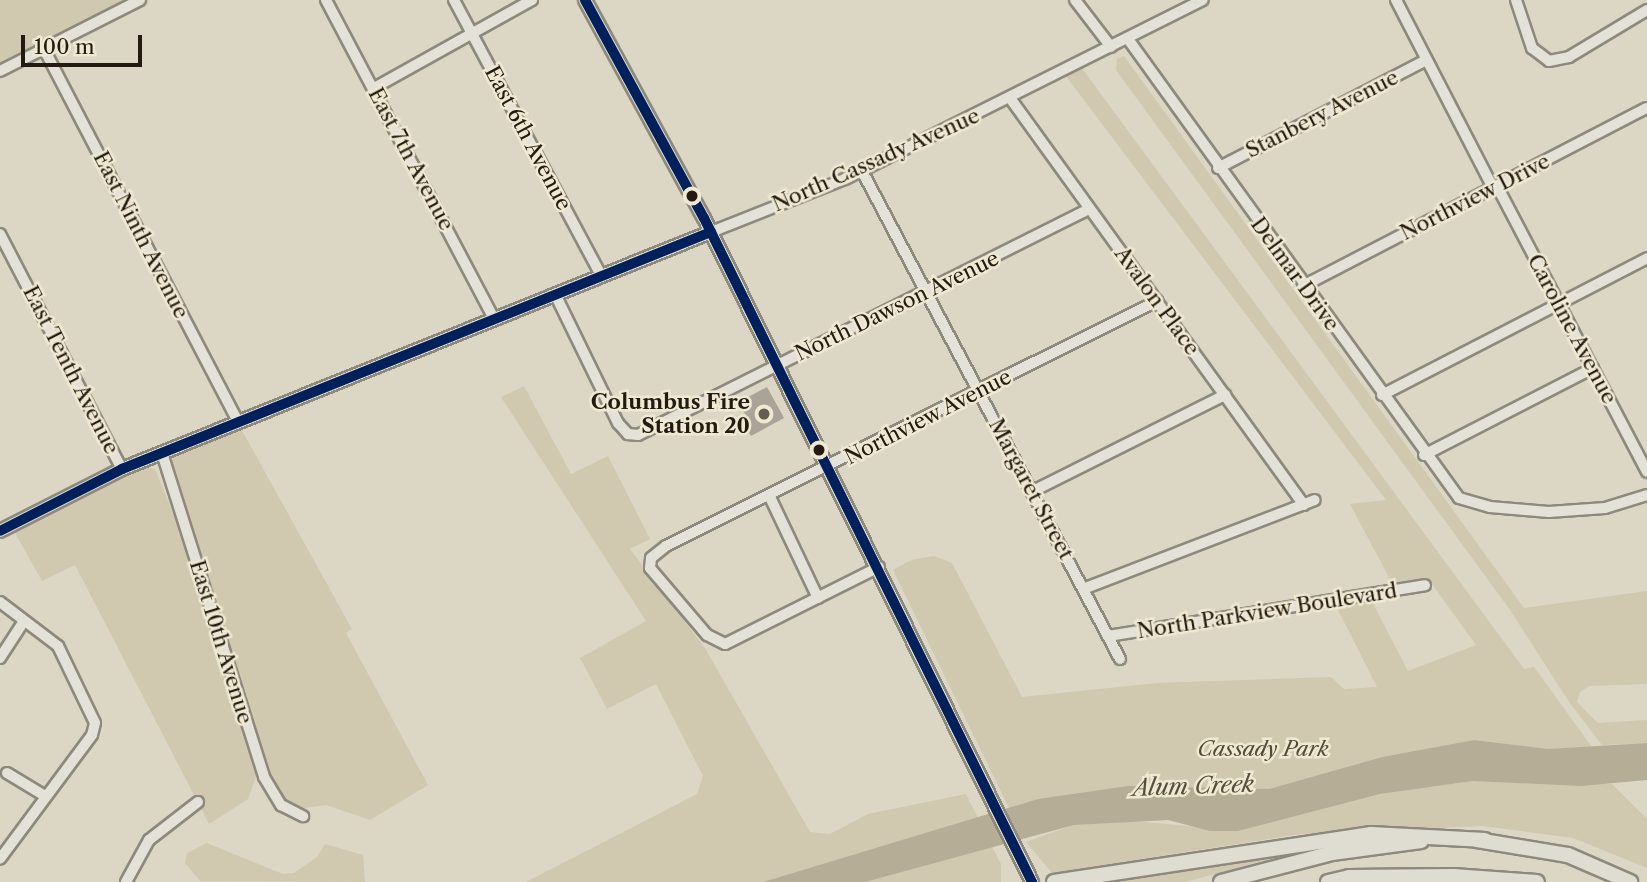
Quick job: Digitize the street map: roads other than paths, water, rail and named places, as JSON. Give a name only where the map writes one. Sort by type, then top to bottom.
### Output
[{"type":"highway","points":[[1054,882],[1359,835],[1429,833],[1568,855],[1630,882]]},
{"type":"highway","points":[[1221,882],[1332,853],[1433,839],[1485,840]]},
{"type":"highway","points":[[1328,882],[1349,877],[1432,877],[1537,882]]},
{"type":"highway","points":[[1399,882],[1432,877]]},
{"type":"main road","points":[[585,0],[711,232],[879,567],[1031,882]]},
{"type":"main road","name":"North Cassady Avenue","points":[[1,529],[162,453],[711,232]]},
{"type":"street","points":[[0,71],[140,0]]},
{"type":"street","name":"East 7th Avenue","points":[[326,0],[494,320]]},
{"type":"street","name":"East 6th Avenue","points":[[454,0],[601,275]]},
{"type":"street","points":[[373,88],[532,0]]},
{"type":"street","points":[[1075,0],[1111,47]]},
{"type":"street","name":"Caroline Avenue","points":[[1396,0],[1647,472]]},
{"type":"street","points":[[1516,0],[1532,48],[1549,61],[1569,57],[1647,10]]},
{"type":"street","name":"North Cassady Avenue","points":[[711,232],[862,171],[1200,1]]},
{"type":"street","name":"Delmar Drive","points":[[1128,39],[1424,455],[1468,503],[1578,512],[1647,495]]},
{"type":"street","name":"East Ninth Avenue","points":[[44,49],[238,422]]},
{"type":"street","name":"Stanbery Avenue","points":[[1218,168],[1426,60]]},
{"type":"street","name":"Avalon Place","points":[[1010,98],[1304,505]]},
{"type":"street","name":"Northview Drive","points":[[1303,286],[1647,108]]},
{"type":"street","name":"Margaret Street","points":[[862,171],[928,291],[1120,659]]},
{"type":"street","name":"North Dawson Avenue","points":[[555,294],[628,434],[648,431],[1090,209]]},
{"type":"street","name":"East Tenth Avenue","points":[[0,234],[122,470]]},
{"type":"street","points":[[1382,395],[1647,258]]},
{"type":"street","name":"Northview Avenue","points":[[818,598],[719,644],[654,577],[651,558],[769,495],[1157,302]]},
{"type":"street","points":[[1424,455],[1593,368]]},
{"type":"street","points":[[1033,491],[1225,395]]},
{"type":"street","name":"East 10th Avenue","points":[[162,453],[264,777],[281,805],[303,816]]},
{"type":"street","points":[[769,495],[818,598],[879,567]]},
{"type":"street","points":[[1083,589],[1315,500]]},
{"type":"street","name":"North Parkview Boulevard","points":[[1108,636],[1425,585]]},
{"type":"street","points":[[0,602],[22,624],[58,646],[95,723],[92,735],[0,859]]},
{"type":"street","points":[[0,658],[22,624]]},
{"type":"street","points":[[7,773],[45,796]]},
{"type":"street","points":[[125,882],[149,840],[198,802]]},
{"type":"place","name":"Columbus Fire Station 20","points":[[764,414]]},
{"type":"park label","name":"Cassady Park","points":[[1263,749]]},
{"type":"water label","name":"Alum Creek","points":[[1193,786]]}]
